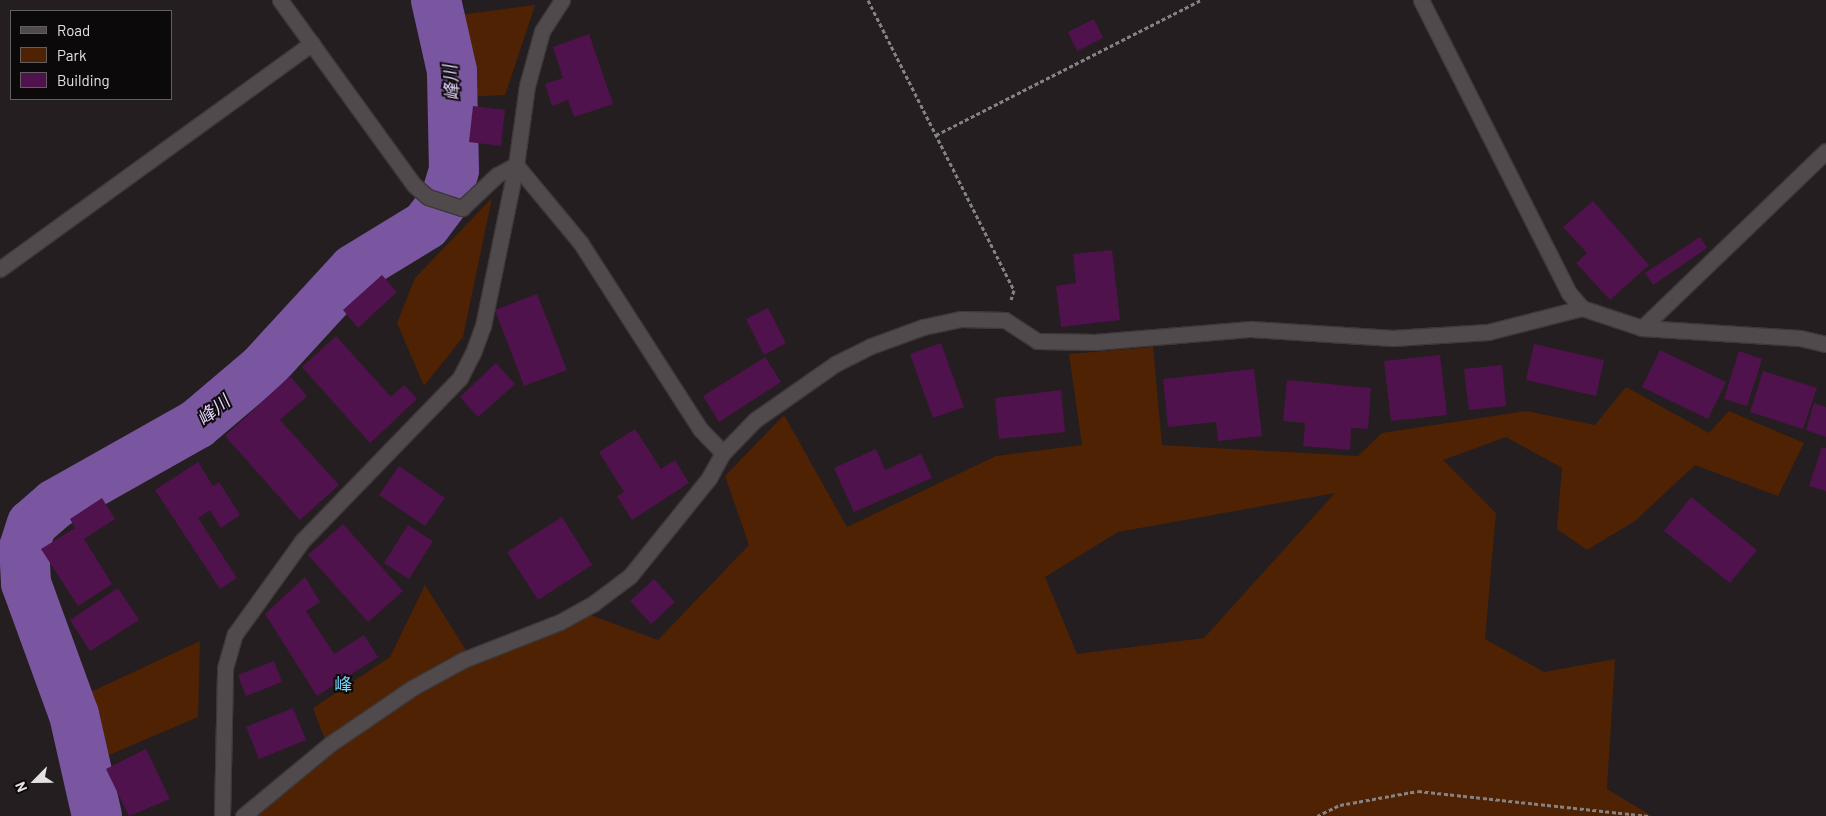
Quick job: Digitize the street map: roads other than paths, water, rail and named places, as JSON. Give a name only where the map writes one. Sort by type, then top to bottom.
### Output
[{"type":"street","points":[[280,0],[414,185],[428,197],[462,208],[497,175],[516,165]]},
{"type":"street","points":[[222,816],[225,668],[235,634],[302,541],[460,378],[483,326],[516,165],[532,68],[542,31],[562,0]]},
{"type":"street","points":[[1421,0],[1569,293],[1582,308],[1642,328],[1800,338],[1826,344]]},
{"type":"street","points":[[0,268],[312,43]]},
{"type":"street","points":[[1642,328],[1826,151]]},
{"type":"street","points":[[516,165],[580,242],[700,429],[724,453]]},
{"type":"street","points":[[243,816],[330,744],[412,688],[463,660],[560,622],[594,603],[630,576],[709,478],[724,453],[755,420],[804,383],[871,346],[923,327],[962,319],[1005,320],[1037,340],[1095,342],[1251,329],[1393,338],[1488,332],[1582,308]]},
{"type":"waterway","name":"峰川","points":[[97,816],[74,715],[26,583],[24,548],[32,524],[55,504],[197,424],[263,368],[354,269],[426,225],[445,200],[454,170],[452,71],[436,0]]},
{"type":"district","name":"峰","points":[[343,684]]}]
